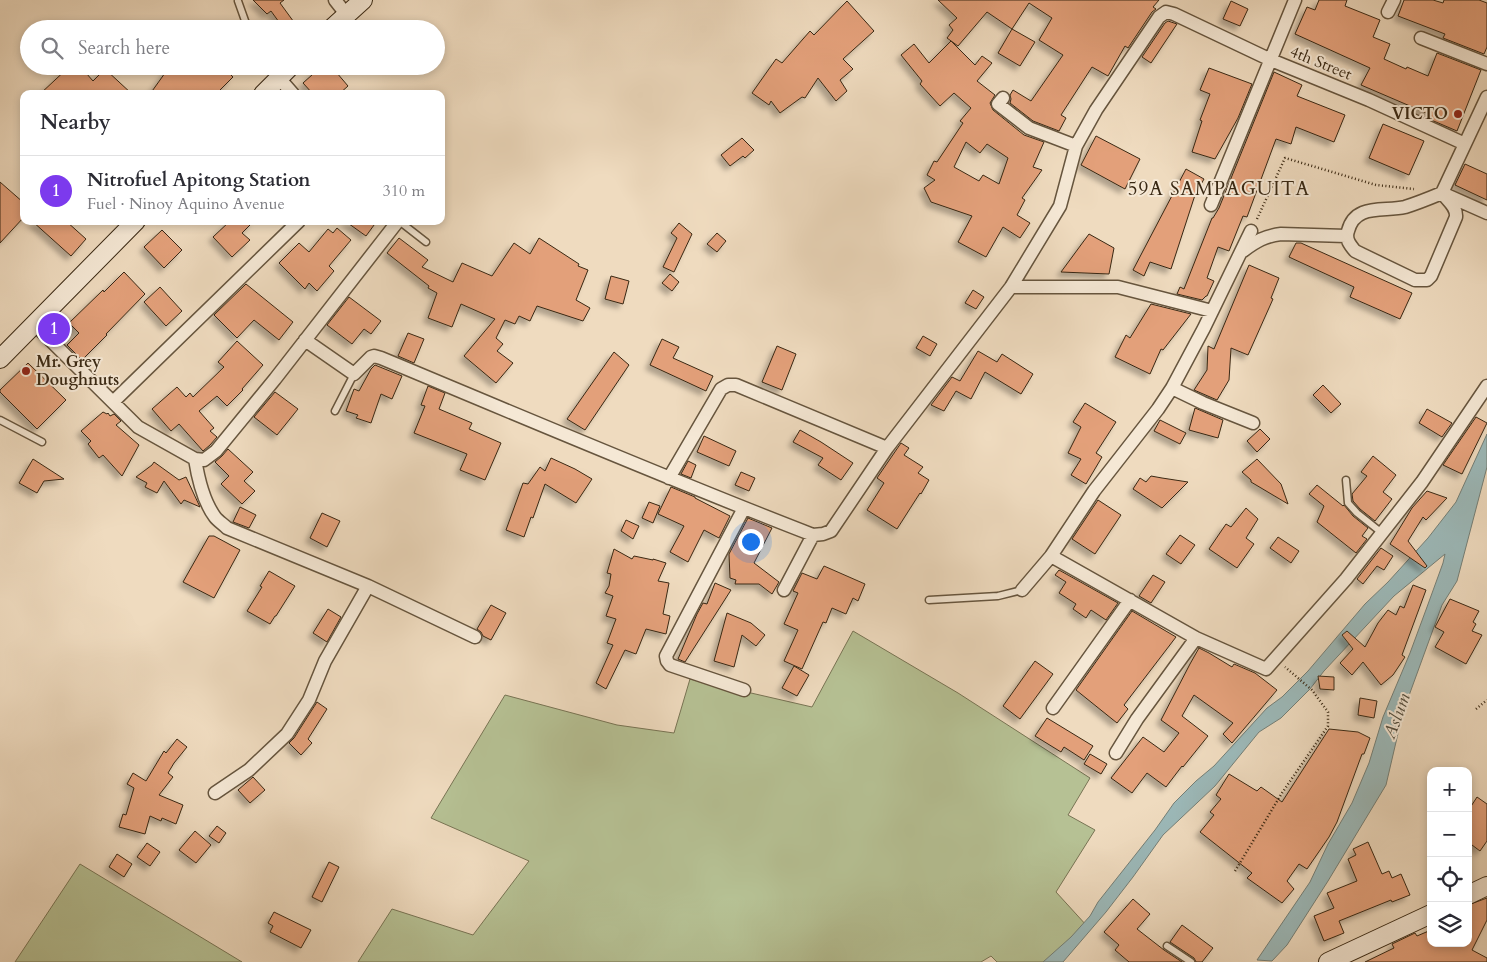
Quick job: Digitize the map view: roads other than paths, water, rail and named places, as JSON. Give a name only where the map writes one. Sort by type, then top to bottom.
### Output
[{"type":"main road","points":[[340,20],[363,0]]},
{"type":"main road","points":[[266,90],[277,75]]},
{"type":"main road","points":[[0,359],[132,225]]},
{"type":"main road","points":[[1472,893],[1487,886]]},
{"type":"main road","points":[[1328,962],[1427,916]]},
{"type":"street","points":[[335,0],[346,14]]},
{"type":"street","points":[[1211,205],[1295,0]]},
{"type":"street","name":"4th Street","points":[[1076,146],[1159,17],[1166,12],[1174,14],[1271,60],[1369,100],[1465,144]]},
{"type":"street","points":[[1421,38],[1487,64]]},
{"type":"street","points":[[284,75],[291,90]]},
{"type":"street","points":[[1442,193],[1453,206],[1456,217],[1431,276],[1427,280],[1415,280],[1355,252],[1349,243],[1346,236],[1350,223],[1359,214],[1375,209],[1402,208],[1442,193],[1487,97]]},
{"type":"street","points":[[305,340],[354,374],[371,357],[381,358],[744,508],[813,534],[823,534],[831,531],[887,448],[1011,287],[1060,206],[1076,146],[1029,128],[998,104],[1003,98]]},
{"type":"street","points":[[1442,193],[1484,212]]},
{"type":"street","points":[[1456,217],[1466,211],[1484,212]]},
{"type":"street","points":[[113,402],[295,225]]},
{"type":"street","points":[[34,324],[138,426],[195,459],[204,460],[216,451],[395,225]]},
{"type":"street","points":[[1022,590],[1051,556],[1094,491],[1158,409],[1172,388],[1204,328],[1251,231]]},
{"type":"street","points":[[1240,254],[1255,241],[1272,235],[1346,236]]},
{"type":"street","points":[[1011,287],[1118,287],[1212,311]]},
{"type":"street","points":[[669,478],[721,389],[728,384],[736,385],[887,448]]},
{"type":"street","points":[[1051,556],[1196,638],[1266,669],[1346,579],[1422,482],[1487,386]]},
{"type":"street","points":[[1172,388],[1252,423]]},
{"type":"street","points":[[195,459],[197,475],[206,502],[215,518],[227,528],[368,586],[475,637]]},
{"type":"street","points":[[744,508],[666,656],[670,665],[744,690]]},
{"type":"street","points":[[784,590],[813,534]]},
{"type":"street","points":[[214,793],[249,770],[286,734],[309,700],[326,661],[368,586]]},
{"type":"street","points":[[1053,708],[1130,600]]},
{"type":"street","points":[[1116,753],[1137,719],[1196,638]]},
{"type":"lane","points":[[238,1],[245,20]]},
{"type":"lane","points":[[403,225],[426,242]]},
{"type":"lane","points":[[334,411],[354,374]]},
{"type":"lane","points":[[0,420],[42,442]]},
{"type":"lane","points":[[1346,480],[1348,502],[1357,513],[1382,533]]},
{"type":"lane","points":[[929,600],[998,596],[1022,590]]},
{"type":"lane","points":[[1167,946],[1191,962]]},
{"type":"water","name":"Aslum","points":[[1487,434],[1487,467],[1457,581],[1442,605],[1403,712],[1386,785],[1287,945],[1272,961],[1257,960],[1310,882],[1328,844],[1352,803],[1369,763],[1383,717],[1410,653],[1445,554],[1394,596],[1324,671],[1310,689],[1281,718],[1259,732],[1215,786],[1163,835],[1106,912],[1063,962],[1043,962],[1071,937],[1090,916],[1098,902],[1174,803],[1214,766],[1267,708],[1282,697],[1308,671],[1365,604],[1428,538],[1456,502]]},
{"type":"place","name":"VICTO","points":[[1458,114]]},
{"type":"place","name":"Nitrofuel Apitong Station","points":[[54,329]]},
{"type":"place","name":"Mr. Grey Doughnuts","points":[[26,371]]},
{"type":"district","name":"59A SAMPAGUITA","points":[[1219,189]]}]
